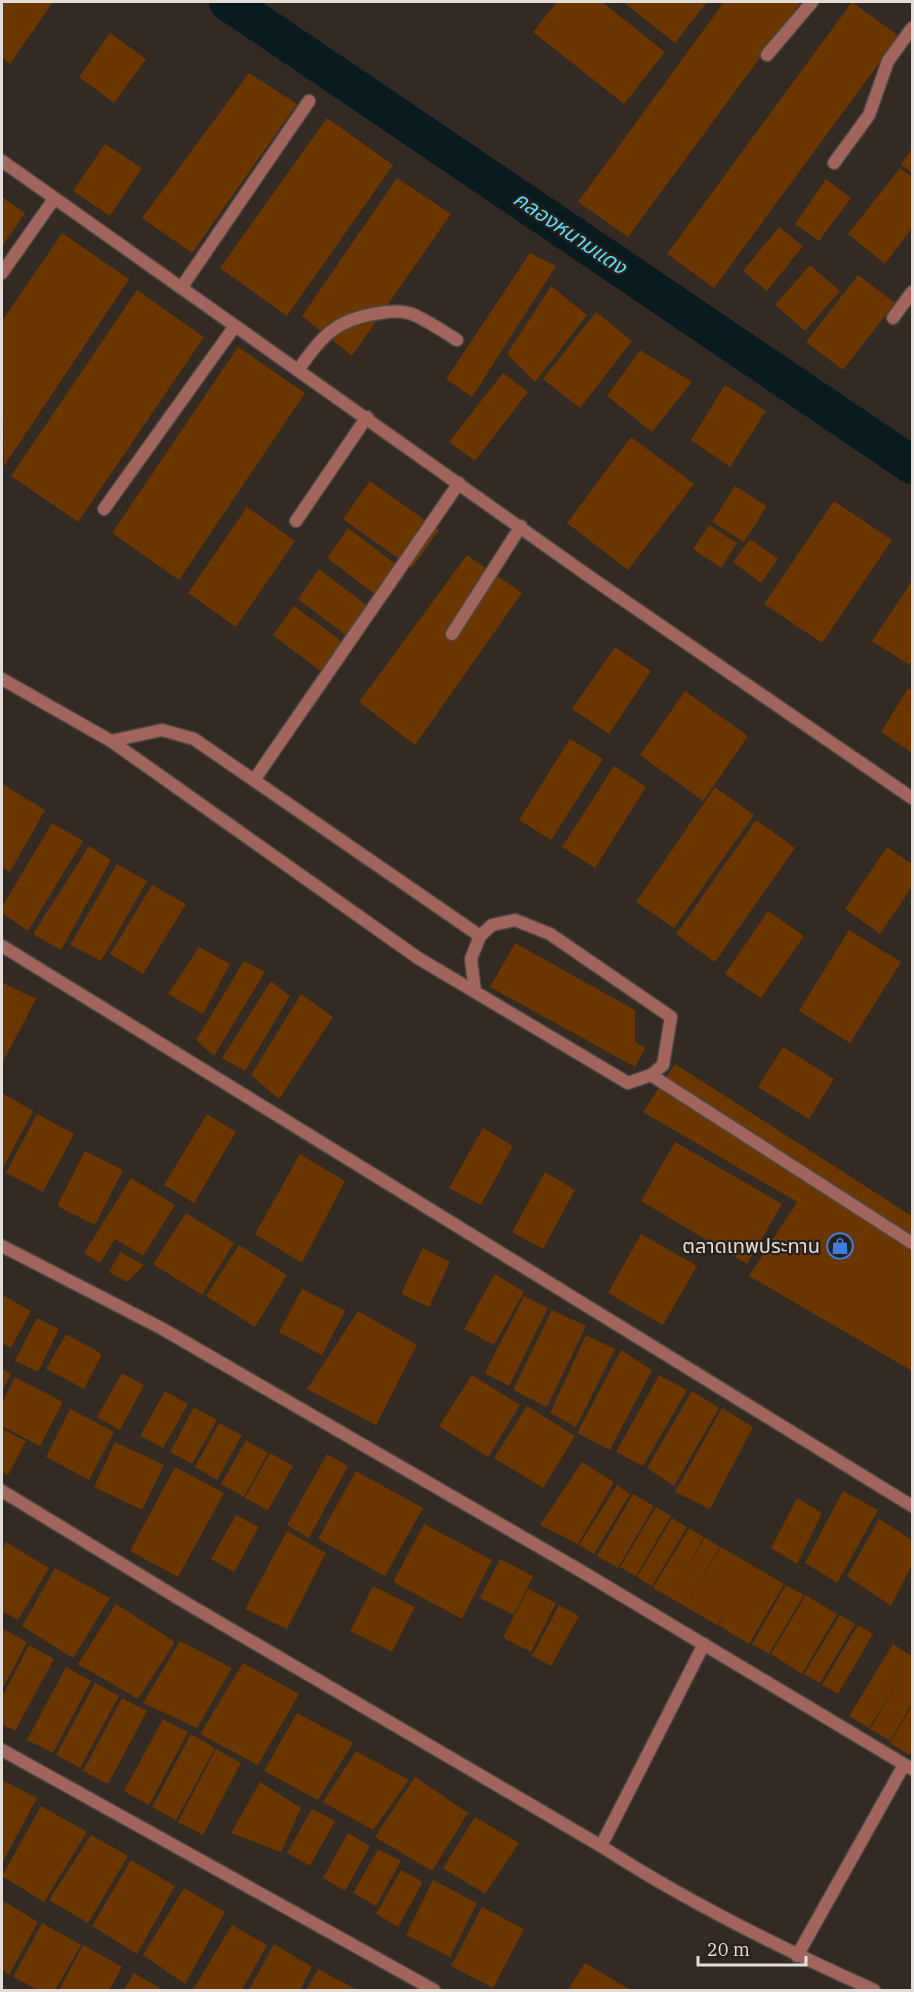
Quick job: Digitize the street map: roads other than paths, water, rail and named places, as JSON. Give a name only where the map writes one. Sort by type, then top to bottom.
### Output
[{"type":"street","points":[[767,55],[812,2]]},
{"type":"street","points":[[834,162],[869,115],[888,61],[912,28]]},
{"type":"street","points":[[181,288],[309,101]]},
{"type":"street","points":[[2,161],[590,577],[912,798]]},
{"type":"street","points":[[2,273],[54,199]]},
{"type":"street","points":[[892,318],[912,292]]},
{"type":"street","points":[[299,369],[315,346],[331,330],[342,322],[370,314],[396,310],[411,314],[457,340]]},
{"type":"street","points":[[104,509],[235,326]]},
{"type":"street","points":[[296,521],[366,417]]},
{"type":"street","points":[[254,780],[459,483]]},
{"type":"street","points":[[452,634],[521,526]]},
{"type":"street","points":[[2,679],[111,741],[418,958],[475,992],[628,1083],[651,1075],[663,1065],[671,1017],[550,934],[515,920],[492,925],[480,936],[471,959],[475,992]]},
{"type":"street","points":[[111,741],[162,730],[194,739],[480,936]]},
{"type":"street","points":[[2,946],[912,1506]]},
{"type":"street","points":[[651,1075],[912,1243]]},
{"type":"street","points":[[2,1246],[161,1328],[704,1644],[908,1767],[797,1956]]},
{"type":"street","points":[[2,1491],[181,1600],[601,1846],[643,1873],[797,1956],[874,1990]]},
{"type":"street","points":[[601,1846],[704,1644]]},
{"type":"street","points":[[2,1750],[434,1990]]},
{"type":"waterway","name":"คลองหนามแดง","points":[[228,2],[912,465]]},
{"type":"place","name":"ตลาดเทพประทาน","points":[[840,1246]]}]
